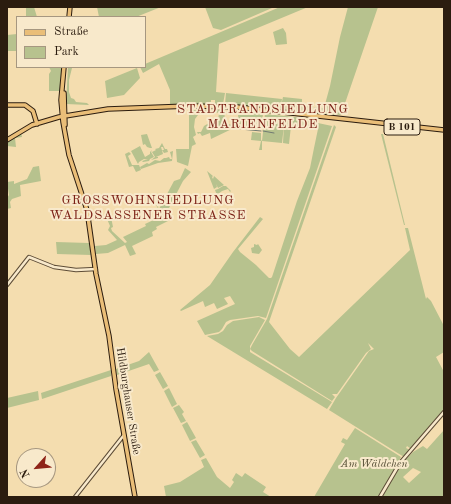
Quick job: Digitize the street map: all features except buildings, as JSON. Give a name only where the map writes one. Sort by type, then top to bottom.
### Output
[{"type":"main road","name":"Hildburghauser Straße","points":[[65,68],[63,118],[70,153],[88,204],[96,269],[109,336],[135,497]]},
{"type":"main road","points":[[7,105],[24,104],[30,108],[34,114],[36,124],[26,128],[8,140]]},
{"type":"main road","name":"B 101","points":[[36,124],[112,108],[215,106],[444,131]]},
{"type":"street","points":[[7,285],[29,257],[57,267],[76,270],[96,269]]},
{"type":"street","points":[[380,497],[400,462],[444,412]]},
{"type":"street","points":[[74,497],[124,435]]},
{"type":"green space","points":[[26,7],[34,7],[37,16],[26,16]]},
{"type":"green space","points":[[97,7],[161,7],[138,16],[99,16]]},
{"type":"green space","points":[[205,7],[272,8],[221,30],[213,28]]},
{"type":"green space","points":[[280,7],[308,7],[219,44],[216,92],[225,93],[223,104],[215,104],[215,100],[211,100],[211,104],[170,106],[170,90],[159,64],[143,73],[140,68],[146,68],[146,64]]},
{"type":"green space","points":[[348,7],[378,7],[341,115],[314,114],[314,107],[324,108]]},
{"type":"green space","points":[[283,28],[286,33],[287,44],[276,45],[273,32]]},
{"type":"green space","points":[[16,34],[16,51],[7,51],[7,35]]},
{"type":"green space","points":[[50,68],[62,68],[60,91],[49,91],[49,74],[51,71]]},
{"type":"green space","points":[[68,68],[72,68],[69,80],[69,92],[71,98],[76,102],[87,103],[89,105],[66,104]]},
{"type":"green space","points":[[137,68],[140,78],[124,95],[107,98],[105,81]]},
{"type":"green space","points":[[226,93],[282,99],[281,106],[283,97],[302,99],[302,104],[313,106],[311,113],[225,104]]},
{"type":"green space","points":[[189,110],[208,110],[205,113],[198,115],[195,119],[194,127],[196,135],[193,137],[196,144],[192,146],[188,166],[177,162],[176,149],[189,149]]},
{"type":"green space","points":[[214,110],[225,110],[224,124],[237,125],[236,127],[211,139],[210,133],[202,136],[197,132],[201,132],[204,126],[209,123],[217,127],[219,113],[214,112]]},
{"type":"green space","points":[[239,111],[263,114],[261,129],[239,127]]},
{"type":"green space","points":[[265,114],[305,118],[304,128],[291,126],[289,144],[283,143],[284,125],[282,143],[262,141]]},
{"type":"green space","points":[[307,119],[312,123],[318,120],[318,123],[332,126],[266,318],[258,316],[230,320],[226,322],[219,332],[205,335],[197,321],[235,304],[230,296],[224,298],[228,304],[217,309],[214,303],[205,307],[203,301],[181,311],[180,310],[210,285],[260,217],[263,219],[238,249],[269,278],[272,277],[297,201],[310,168],[318,129],[306,128]]},
{"type":"green space","points":[[334,125],[336,127],[269,322],[290,349],[299,357],[410,250],[405,228],[408,228],[426,299],[427,297],[431,301],[444,326],[444,352],[436,357],[444,372],[444,411],[411,449],[407,446],[406,448],[410,450],[404,457],[329,410],[369,351],[374,349],[368,343],[371,349],[366,353],[337,394],[332,394],[335,397],[332,401],[250,349],[267,319]]},
{"type":"green space","points":[[252,132],[261,133],[262,150],[259,150],[261,141],[251,140]]},
{"type":"green space","points":[[21,133],[22,137],[15,138],[16,147],[7,146],[7,142]]},
{"type":"green space","points":[[147,134],[152,148],[147,147],[145,144],[143,145],[141,135]]},
{"type":"green space","points":[[381,134],[383,134],[405,225],[404,225]]},
{"type":"green space","points":[[162,143],[168,152],[164,153],[162,150],[164,150],[163,147],[161,147],[163,154],[156,157],[158,158],[151,160],[155,157],[152,152],[159,148]]},
{"type":"green space","points":[[140,146],[145,157],[150,154],[150,152],[152,150],[151,152],[154,157],[149,161],[143,162],[142,161],[148,160],[144,159],[138,164],[131,151]]},
{"type":"green space","points":[[173,151],[172,161],[158,163],[141,169],[140,167],[155,160],[160,161],[169,157],[172,159],[170,152]]},
{"type":"green space","points":[[129,152],[131,154],[128,156],[132,165],[139,165],[141,170],[136,172],[133,166],[129,167],[125,154]]},
{"type":"green space","points":[[39,166],[41,181],[20,185],[21,196],[12,199],[10,202],[11,208],[7,209],[7,198],[9,195],[7,182],[14,181],[14,184],[27,179],[33,167]]},
{"type":"green space","points":[[185,168],[191,172],[183,181],[168,210],[172,219],[156,227],[157,229],[152,232],[153,236],[132,246],[136,254],[130,256],[125,245],[108,253],[96,254],[95,246],[106,245],[117,240],[108,230],[110,226],[107,219],[111,217],[113,227],[111,228],[112,231],[125,243],[127,242],[123,237],[146,226],[145,224],[162,216],[148,190],[159,209],[174,181],[180,179]]},
{"type":"green space","points":[[207,171],[213,176],[213,179],[214,176],[224,185],[218,188],[216,184],[217,187],[214,189]]},
{"type":"green space","points":[[226,186],[231,191],[230,192],[228,189],[222,191],[218,194],[218,198],[215,190]]},
{"type":"green space","points":[[56,242],[89,243],[91,255],[57,254]]},
{"type":"green space","points":[[254,244],[258,244],[262,250],[259,254],[252,253],[251,248],[254,247]]},
{"type":"green space","points":[[259,317],[265,320],[250,346],[250,352],[332,402],[327,409],[207,336],[218,334],[233,321]]},
{"type":"green space","points":[[149,352],[159,370],[154,372],[149,364],[117,375],[116,369],[139,361]]},
{"type":"green space","points":[[111,370],[111,376],[42,399],[41,393]]},
{"type":"green space","points":[[160,372],[168,386],[163,389],[155,375]]},
{"type":"green space","points":[[169,388],[177,404],[172,407],[164,391]]},
{"type":"green space","points":[[38,391],[39,400],[7,408],[7,398]]},
{"type":"green space","points":[[179,405],[184,412],[182,414],[186,421],[181,423],[173,408]]},
{"type":"green space","points":[[187,422],[196,438],[190,441],[182,425]]},
{"type":"green space","name":"Am Wäldchen","points":[[355,428],[401,457],[379,497],[314,497],[345,444],[341,442],[343,438],[347,440]]},
{"type":"green space","points":[[444,430],[444,497],[382,497],[401,464],[413,452],[423,446],[427,449]],"holes":[[[413,468],[421,472],[409,483],[403,477]]]},
{"type":"green space","points":[[196,440],[205,455],[200,458],[191,442]]},
{"type":"green space","points":[[206,458],[217,477],[230,488],[234,482],[232,480],[236,473],[242,477],[245,473],[266,487],[263,492],[271,497],[166,497],[164,486],[180,482],[204,467],[201,460]]},
{"type":"waterway","points":[[240,129],[261,131]]},
{"type":"waterway","points":[[263,131],[274,133]]},
{"type":"district","name":"STADTRANDSIEDLUNG MARIENFELDE","points":[[263,118]]},
{"type":"district","name":"GROSSWOHNSIEDLUNG WALDSASSENER STRASSE","points":[[148,208]]}]
